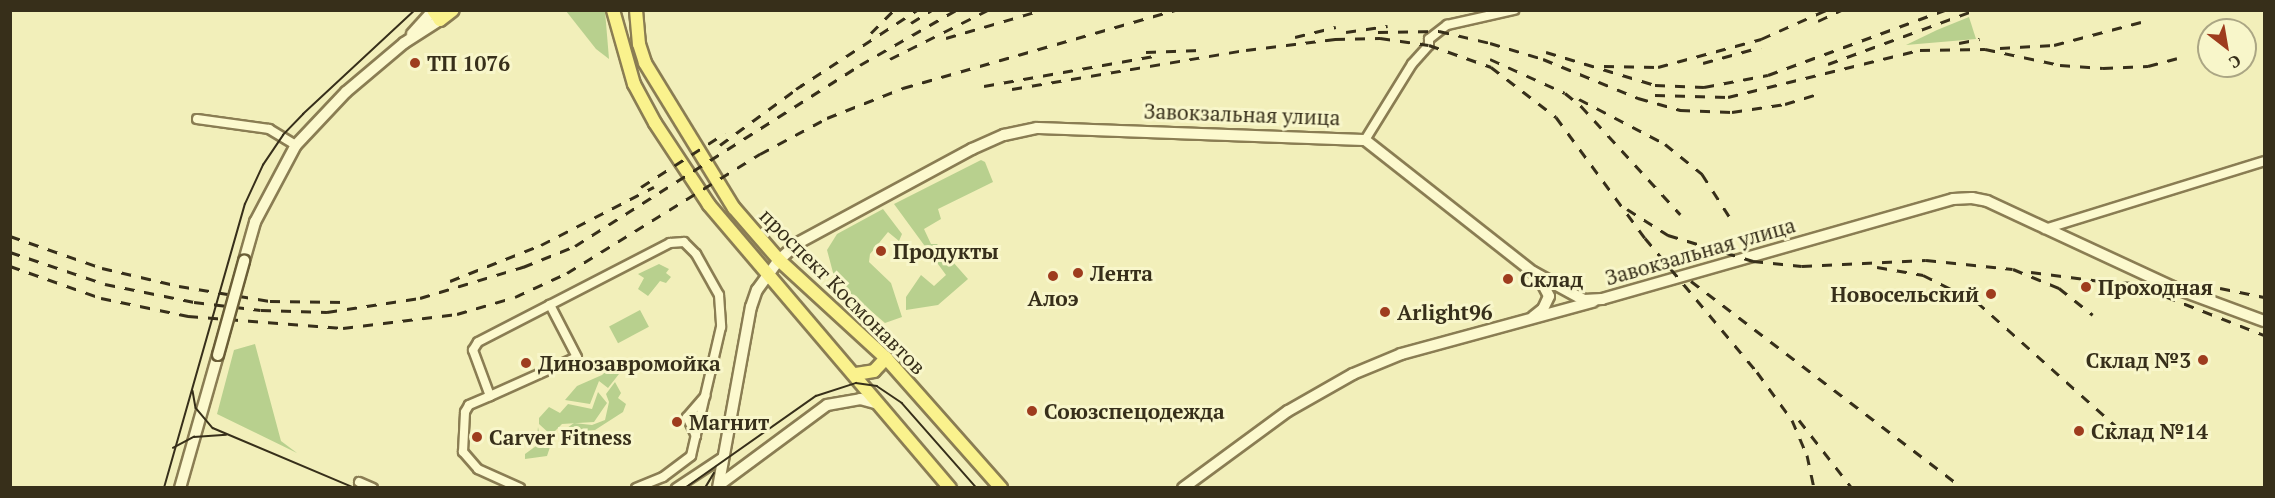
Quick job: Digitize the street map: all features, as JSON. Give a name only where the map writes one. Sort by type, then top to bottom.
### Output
[{"type":"main road","points":[[180,488],[255,222],[296,145],[346,92],[436,15],[453,10]]},
{"type":"main road","name":"проспект Космонавтов","points":[[613,10],[625,62],[655,123],[709,205],[766,276],[855,374],[950,488]]},
{"type":"main road","name":"проспект Космонавтов","points":[[636,10],[640,51],[662,95],[729,201],[779,260],[886,358],[1001,488]]},
{"type":"main road","name":"Завокзальная улица","points":[[718,486],[751,307],[766,276],[779,260],[798,243],[972,149],[1023,130],[1113,129],[1365,141],[1533,272],[1570,295],[1602,299],[1953,200],[1988,201],[2043,229],[2172,287],[2265,321]]},
{"type":"main road","points":[[1522,322],[1539,313],[1548,301],[1545,286],[1533,272]]},
{"type":"main road","points":[[1184,488],[1282,415],[1353,374],[1401,354],[1602,299]]},
{"type":"main road","points":[[855,374],[874,371],[886,358]]},
{"type":"main road","points":[[718,486],[827,405],[860,399],[882,406]]},
{"type":"street","points":[[1365,141],[1412,64],[1429,45],[1429,39],[1447,25],[1514,10]]},
{"type":"street","points":[[197,119],[241,122],[273,130],[296,145]]},
{"type":"street","points":[[2043,229],[2265,161]]},
{"type":"street","points":[[490,396],[473,350],[478,342],[670,243],[684,242],[696,254],[722,305],[706,395],[692,456],[684,463],[636,488]]},
{"type":"street","points":[[520,488],[478,469],[463,452],[461,441],[469,405],[577,357],[550,305]]},
{"type":"street","points":[[697,436],[687,417],[706,395]]},
{"type":"street","points":[[676,488],[723,457]]},
{"type":"street","points":[[359,482],[373,488]]},
{"type":"green space","points":[[566,11],[605,11],[609,59],[596,49]]},
{"type":"green space","points":[[1969,17],[1976,39],[1906,45],[1937,30]]},
{"type":"green space","points":[[981,160],[985,162],[993,182],[938,209],[941,219],[924,229],[931,244],[937,244],[968,279],[938,305],[906,310],[906,297],[921,275],[934,286],[946,275],[894,204]]},
{"type":"green space","points":[[883,209],[902,234],[899,241],[888,232],[870,254],[869,262],[891,283],[902,317],[885,323],[835,280],[827,250],[837,234]]},
{"type":"green space","points":[[659,264],[669,269],[666,273],[671,277],[666,283],[660,281],[648,296],[638,289],[644,278],[638,274]]},
{"type":"green space","points":[[640,310],[649,327],[618,343],[609,326]]},
{"type":"green space","points":[[255,344],[281,441],[297,453],[217,414],[234,350]]},
{"type":"green space","points":[[613,365],[620,370],[619,374],[608,388],[599,381],[590,404],[565,400],[577,386],[602,375]]},
{"type":"green space","points":[[615,382],[621,393],[618,398],[626,404],[623,412],[595,430],[570,432],[567,428],[574,423],[592,425],[605,420],[609,402],[606,394]]},
{"type":"green space","points":[[598,392],[607,403],[594,422],[562,424],[551,435],[539,424],[539,418],[549,407],[560,413],[568,404],[592,409]]},
{"type":"green space","points":[[538,427],[540,437],[552,441],[547,456],[525,459],[525,454],[536,446]]},
{"type":"tram line","points":[[164,488],[245,204],[263,165],[283,135],[303,114],[415,10]]},
{"type":"tram line","points":[[685,488],[816,396],[856,383],[877,386],[902,403],[977,488]]},
{"type":"tram line","points":[[193,391],[196,408],[213,428],[355,488]]},
{"type":"tram line","points":[[173,448],[194,437],[226,435]]},
{"type":"tram line","points":[[705,488],[714,473]]},
{"type":"railway","points":[[871,33],[894,10]]},
{"type":"railway","points":[[796,89],[917,10]]},
{"type":"railway","points":[[911,23],[932,10]]},
{"type":"railway","points":[[10,252],[105,284],[194,302],[261,310],[327,312],[420,298],[523,267],[575,246],[860,65],[956,10]]},
{"type":"railway","points":[[890,59],[988,10]]},
{"type":"railway","points":[[946,38],[1042,10]]},
{"type":"railway","points":[[10,266],[101,298],[188,316],[343,328],[457,314],[515,297],[567,273],[760,154],[827,118],[903,88],[1175,10]]},
{"type":"railway","points":[[1604,66],[1658,67],[1761,39],[1826,10]]},
{"type":"railway","points":[[1818,21],[1842,10]]},
{"type":"railway","points":[[1546,52],[1655,85],[1704,87],[1768,75],[1945,10]]},
{"type":"railway","points":[[1828,64],[1975,10]]},
{"type":"railway","points":[[2000,48],[2054,45],[2141,22]]},
{"type":"railway","points":[[1346,32],[1388,26]]},
{"type":"railway","points":[[1295,37],[1336,27]]},
{"type":"railway","points":[[1378,32],[1439,31],[1490,43],[1543,59],[1638,98],[1680,110],[1732,112],[1785,104],[1820,93]]},
{"type":"railway","points":[[1012,89],[1246,50],[1335,39],[1380,38],[1429,45],[1491,67],[1556,117],[1645,238],[1757,372],[1792,420],[1807,455],[1814,488]]},
{"type":"railway","points":[[1959,43],[1980,39]]},
{"type":"railway","points":[[1703,63],[1761,47]]},
{"type":"railway","points":[[1655,95],[1728,97],[1920,50],[1985,49],[2060,65],[2103,68],[2148,66],[2177,58]]},
{"type":"railway","points":[[1146,52],[1200,50]]},
{"type":"railway","points":[[984,86],[1155,56]]},
{"type":"railway","points":[[1490,59],[1565,93],[1581,106],[1680,214]]},
{"type":"railway","points":[[720,145],[802,85]]},
{"type":"railway","points":[[1579,99],[1665,144],[1702,174],[1729,216]]},
{"type":"railway","points":[[641,187],[725,133]]},
{"type":"railway","points":[[450,281],[541,245],[654,187]]},
{"type":"railway","points":[[1627,209],[1668,235],[1753,261],[1802,266],[1926,260],[2013,269],[2059,288],[2093,315]]},
{"type":"railway","points":[[10,236],[102,268],[179,286],[270,301],[345,302]]},
{"type":"railway","points":[[1877,267],[1923,275],[1977,302],[2120,430]]},
{"type":"railway","points":[[2031,272],[2100,281],[2220,288],[2264,297]]},
{"type":"railway","points":[[1691,281],[1963,488]]},
{"type":"railway","points":[[2147,289],[2264,335]]},
{"type":"railway","points":[[1799,420],[1852,488]]},
{"type":"place","name":"ТП 1076","points":[[415,63]]},
{"type":"place","name":"Продукты","points":[[881,251]]},
{"type":"place","name":"Лента","points":[[1078,273]]},
{"type":"place","name":"Алоэ","points":[[1053,276]]},
{"type":"place","name":"Склад","points":[[1508,279]]},
{"type":"place","name":"Проходная","points":[[2086,287]]},
{"type":"place","name":"Новосельский","points":[[1991,294]]},
{"type":"place","name":"Arlight96","points":[[1385,312]]},
{"type":"place","name":"Склад №3","points":[[2203,360]]},
{"type":"place","name":"Динозавромойка","points":[[526,363]]},
{"type":"place","name":"Союзспецодежда","points":[[1032,411]]},
{"type":"place","name":"Магнит","points":[[677,422]]},
{"type":"place","name":"Склад №14","points":[[2079,431]]},
{"type":"place","name":"Carver Fitness","points":[[477,437]]}]
